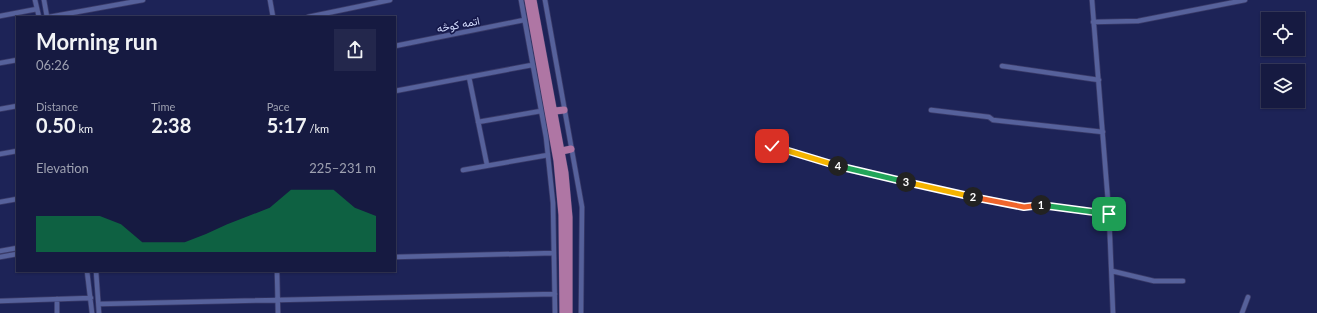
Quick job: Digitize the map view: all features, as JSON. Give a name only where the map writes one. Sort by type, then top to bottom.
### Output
[{"type":"highway","points":[[533,0],[562,151],[569,210],[569,313]]},
{"type":"highway","points":[[533,0],[557,161],[562,215],[563,313]]},
{"type":"highway","points":[[555,111],[564,110]]},
{"type":"highway","points":[[562,151],[571,148]]},
{"type":"street","points":[[35,0],[39,16]]},
{"type":"street","points":[[44,0],[48,16]]},
{"type":"street","points":[[54,16],[143,0]]},
{"type":"street","points":[[270,0],[273,16]]},
{"type":"street","points":[[313,16],[390,0]]},
{"type":"street","points":[[520,0],[548,155],[553,203],[555,313]]},
{"type":"street","points":[[545,0],[582,207],[581,313]]},
{"type":"street","points":[[1092,0],[1109,214],[1114,313]]},
{"type":"street","points":[[1094,22],[1138,21],[1245,0]]},
{"type":"street","points":[[0,16],[37,10]]},
{"type":"street","name":"اتمه کوڅه","points":[[396,46],[524,20]]},
{"type":"street","points":[[0,63],[16,60]]},
{"type":"street","points":[[396,91],[532,64]]},
{"type":"street","points":[[1002,66],[1099,80]]},
{"type":"street","points":[[469,76],[487,165]]},
{"type":"street","points":[[0,109],[16,106]]},
{"type":"street","points":[[931,110],[989,117],[993,120],[1103,132]]},
{"type":"street","points":[[478,122],[541,111]]},
{"type":"street","points":[[772,146],[845,168],[1014,206],[1024,207],[1040,205],[1109,214]]},
{"type":"street","points":[[0,154],[16,151]]},
{"type":"street","points":[[463,170],[548,155]]},
{"type":"street","points":[[0,202],[16,199]]},
{"type":"street","points":[[0,251],[16,248]]},
{"type":"street","points":[[396,257],[554,253]]},
{"type":"street","points":[[0,257],[16,254]]},
{"type":"street","points":[[1112,271],[1154,281],[1183,281]]},
{"type":"street","points":[[87,272],[91,291],[92,313]]},
{"type":"street","points":[[96,272],[99,313]]},
{"type":"street","points":[[277,272],[278,313]]},
{"type":"street","points":[[91,291],[98,291]]},
{"type":"street","points":[[99,304],[555,294]]},
{"type":"street","points":[[1242,313],[1248,297]]},
{"type":"street","points":[[0,301],[91,298]]},
{"type":"street","points":[[57,299],[57,313]]},
{"type":"route","points":[[772,146],[845,168],[1014,206],[1024,207],[1040,205],[1073,208],[1109,214]]}]
